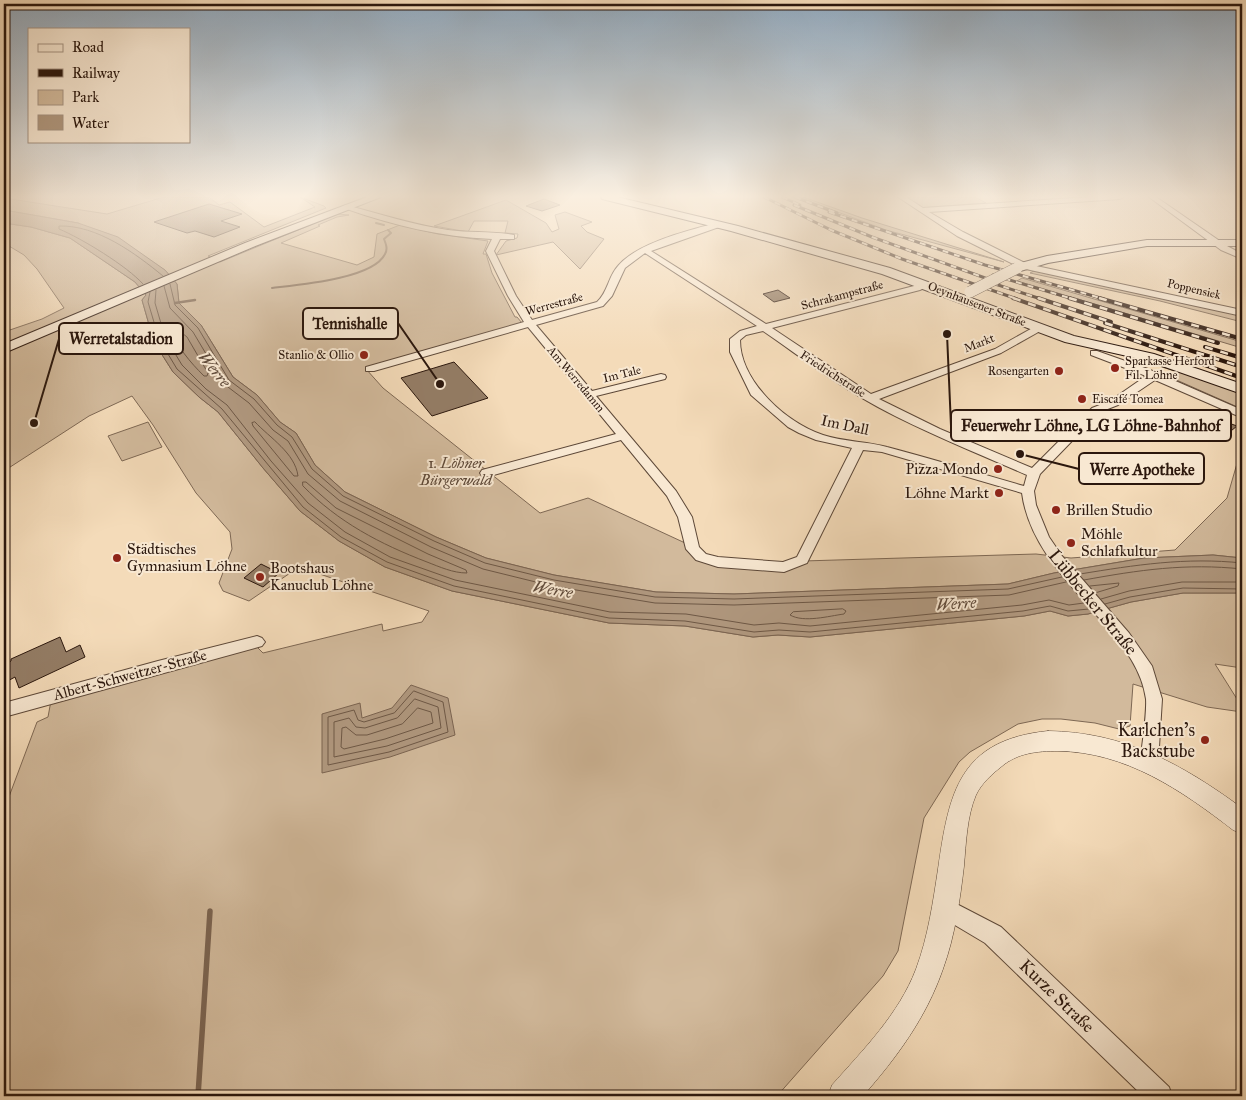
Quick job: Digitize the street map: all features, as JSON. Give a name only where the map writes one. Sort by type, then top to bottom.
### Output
[{"type":"main road","points":[[4,349],[242,248]]},
{"type":"main road","name":"Oeynhausener Straße","points":[[806,248],[965,294],[1039,328],[1084,344],[1149,356],[1242,390]]},
{"type":"main road","points":[[965,294],[1020,267],[1123,248]]},
{"type":"street","name":"Am Werredamm","points":[[491,248],[490,251],[512,296],[530,324],[672,494],[685,517],[693,549],[701,557],[718,562],[784,567],[802,560],[859,446]]},
{"type":"street","name":"Werrestraße","points":[[370,369],[600,304],[609,296],[616,272],[631,257],[651,248]]},
{"type":"street","name":"Poppensiek","points":[[986,248],[1020,267],[1242,313]]},
{"type":"street","points":[[1227,248],[1242,257]]},
{"type":"street","name":"Friedrichstraße","points":[[646,250],[722,298],[870,398],[936,431],[1034,472]]},
{"type":"street","name":"Schrakampstraße","points":[[764,328],[917,288],[925,284]]},
{"type":"street","name":"Im Dall","points":[[764,328],[743,333],[735,339],[735,352],[755,393],[792,425],[820,438],[883,449],[1028,491]]},
{"type":"street","name":"Markt","points":[[870,398],[993,352],[1039,328]]},
{"type":"street","points":[[1094,353],[1118,361],[1242,414]]},
{"type":"street","points":[[1028,491],[1034,472],[1096,410],[1114,403],[1153,376]]},
{"type":"street","name":"Im Tale","points":[[589,395],[661,377]]},
{"type":"street","points":[[1188,390],[1186,398],[1189,400],[1242,424]]},
{"type":"street","points":[[486,473],[622,436]]},
{"type":"street","name":"Lübbecker Straße","points":[[1028,491],[1030,504],[1043,538],[1057,559],[1124,637],[1144,666],[1154,700],[1149,764]]},
{"type":"street","name":"Albert-Schweitzer-Straße","points":[[4,710],[257,642]]},
{"type":"street","points":[[843,1096],[898,1031],[925,983],[945,908],[959,809],[965,792],[973,778],[997,756],[1012,747],[1029,742],[1074,741],[1100,746],[1149,764],[1182,780],[1242,822]]},
{"type":"street","name":"Kurze Straße","points":[[945,908],[993,934],[1160,1096]]},
{"type":"green space","points":[[13,248],[85,248],[135,282],[146,295],[142,300],[154,342],[173,372],[218,412],[300,511],[339,541],[385,567],[452,591],[609,623],[685,626],[753,637],[778,635],[810,637],[1024,616],[1050,611],[1068,616],[1088,614],[1131,602],[1183,593],[1242,593],[1242,668],[1215,664],[1242,707],[1242,712],[1207,707],[1133,684],[1130,726],[1119,729],[1095,723],[1042,719],[1018,724],[970,752],[959,762],[924,818],[898,951],[883,976],[777,1096],[4,1096],[4,810],[37,722],[48,717],[53,690],[257,647],[263,653],[382,624],[383,631],[422,622],[429,611],[299,567],[249,601],[223,591],[219,583],[232,549],[230,532],[196,493],[153,425],[132,396],[89,416],[4,471],[4,332],[42,319],[64,308],[37,269],[24,255]]},
{"type":"green space","name":"1. Löhner Bürgerwald","points":[[125,248],[227,248],[208,256],[220,262],[253,248],[299,248],[357,265],[374,257],[375,248],[485,248],[483,254],[486,254],[492,273],[515,317],[522,323],[366,369],[383,388],[540,513],[588,498],[683,542],[692,550],[715,559],[790,565],[803,561],[1036,554],[1071,558],[1175,550],[1227,498],[1238,460],[1242,461],[1242,558],[1213,555],[1144,558],[1054,573],[1008,584],[734,594],[656,592],[554,575],[486,558],[436,537],[345,492],[315,465],[296,433],[280,422],[257,395],[233,377],[201,325],[179,303],[177,284],[165,270]]},
{"type":"green space","points":[[501,248],[525,248],[496,255]]},
{"type":"green space","points":[[559,248],[597,248],[580,269]]},
{"type":"green space","points":[[954,248],[960,248],[1004,262]]},
{"type":"green space","points":[[1034,271],[1242,314],[1242,322],[1160,301],[1030,273]]},
{"type":"green space","points":[[1022,278],[1242,342],[1242,348],[1017,281]]},
{"type":"green space","points":[[1122,355],[1181,370],[1242,394],[1242,409],[1172,378],[1178,372],[1146,362],[1144,364]]},
{"type":"green space","points":[[148,422],[162,447],[122,461],[108,436]]},
{"type":"water","name":"Werre","points":[[85,248],[134,248],[165,270],[177,284],[179,303],[201,325],[233,377],[257,395],[280,422],[296,433],[315,465],[345,492],[436,537],[486,558],[554,575],[656,592],[734,594],[1008,584],[1054,573],[1144,558],[1213,555],[1242,558],[1242,593],[1183,593],[1131,602],[1088,614],[1068,616],[1050,611],[1024,616],[810,637],[778,635],[753,637],[685,626],[609,623],[452,591],[385,567],[339,541],[300,511],[218,412],[173,372],[154,342],[142,300],[146,295],[135,282]]},
{"type":"water","points":[[411,685],[448,698],[455,735],[390,757],[322,773],[322,714],[360,703],[362,718],[392,708]]},
{"type":"building","points":[[778,290],[790,298],[774,302],[763,294]]},
{"type":"building","points":[[454,362],[488,398],[432,416],[401,378]]},
{"type":"building","points":[[1223,421],[1237,426],[1226,435],[1212,429]]},
{"type":"building","name":"Bootshaus Kanuclub Löhne","points":[[261,564],[279,573],[263,587],[244,578]]},
{"type":"building","points":[[60,637],[66,652],[80,645],[85,657],[19,688],[15,677],[4,683],[4,665],[11,661],[11,659]]},
{"type":"waterway","points":[[272,288],[316,283],[351,275],[378,263],[387,248]]},
{"type":"waterway","points":[[175,303],[195,300]]},
{"type":"waterway","points":[[198,1096],[210,911]]},
{"type":"railway","points":[[876,248],[1017,299]]},
{"type":"railway","points":[[903,248],[999,283]]},
{"type":"railway","points":[[936,248],[985,265],[1104,299]]},
{"type":"railway","points":[[993,275],[1073,299]]},
{"type":"railway","points":[[992,283],[1041,299]]},
{"type":"railway","points":[[1013,298],[1242,378]]},
{"type":"railway","points":[[1038,298],[1111,322]]},
{"type":"railway","points":[[1069,298],[1218,343]]},
{"type":"railway","points":[[1099,298],[1242,339]]},
{"type":"railway","points":[[1105,323],[1242,367]]},
{"type":"railway","points":[[1205,347],[1242,358]]},
{"type":"place","name":"Feuerwehr Löhne, LG Löhne-Bahnhof","points":[[947,334]]},
{"type":"place","name":"Stanlio & Ollio","points":[[364,355]]},
{"type":"place","name":"Sparkasse Herford Fil. Löhne","points":[[1115,368]]},
{"type":"place","name":"Rosengarten","points":[[1059,371]]},
{"type":"place","name":"Tennishalle","points":[[440,384]]},
{"type":"place","name":"Eiscafé Tomea","points":[[1082,399]]},
{"type":"place","name":"Werretalstadion","points":[[34,423]]},
{"type":"place","name":"Werre Apotheke","points":[[1020,454]]},
{"type":"place","name":"Pizza Mondo","points":[[998,469]]},
{"type":"place","name":"Löhne Markt","points":[[999,493]]},
{"type":"place","name":"Brillen Studio","points":[[1056,510]]},
{"type":"place","name":"Möhle Schlafkultur","points":[[1071,543]]},
{"type":"place","name":"Städtisches Gymnasium Löhne","points":[[117,558]]},
{"type":"place","name":"Bootshaus Kanuclub Löhne","points":[[260,577]]},
{"type":"place","name":"Karlchen's Backstube","points":[[1205,740]]}]
